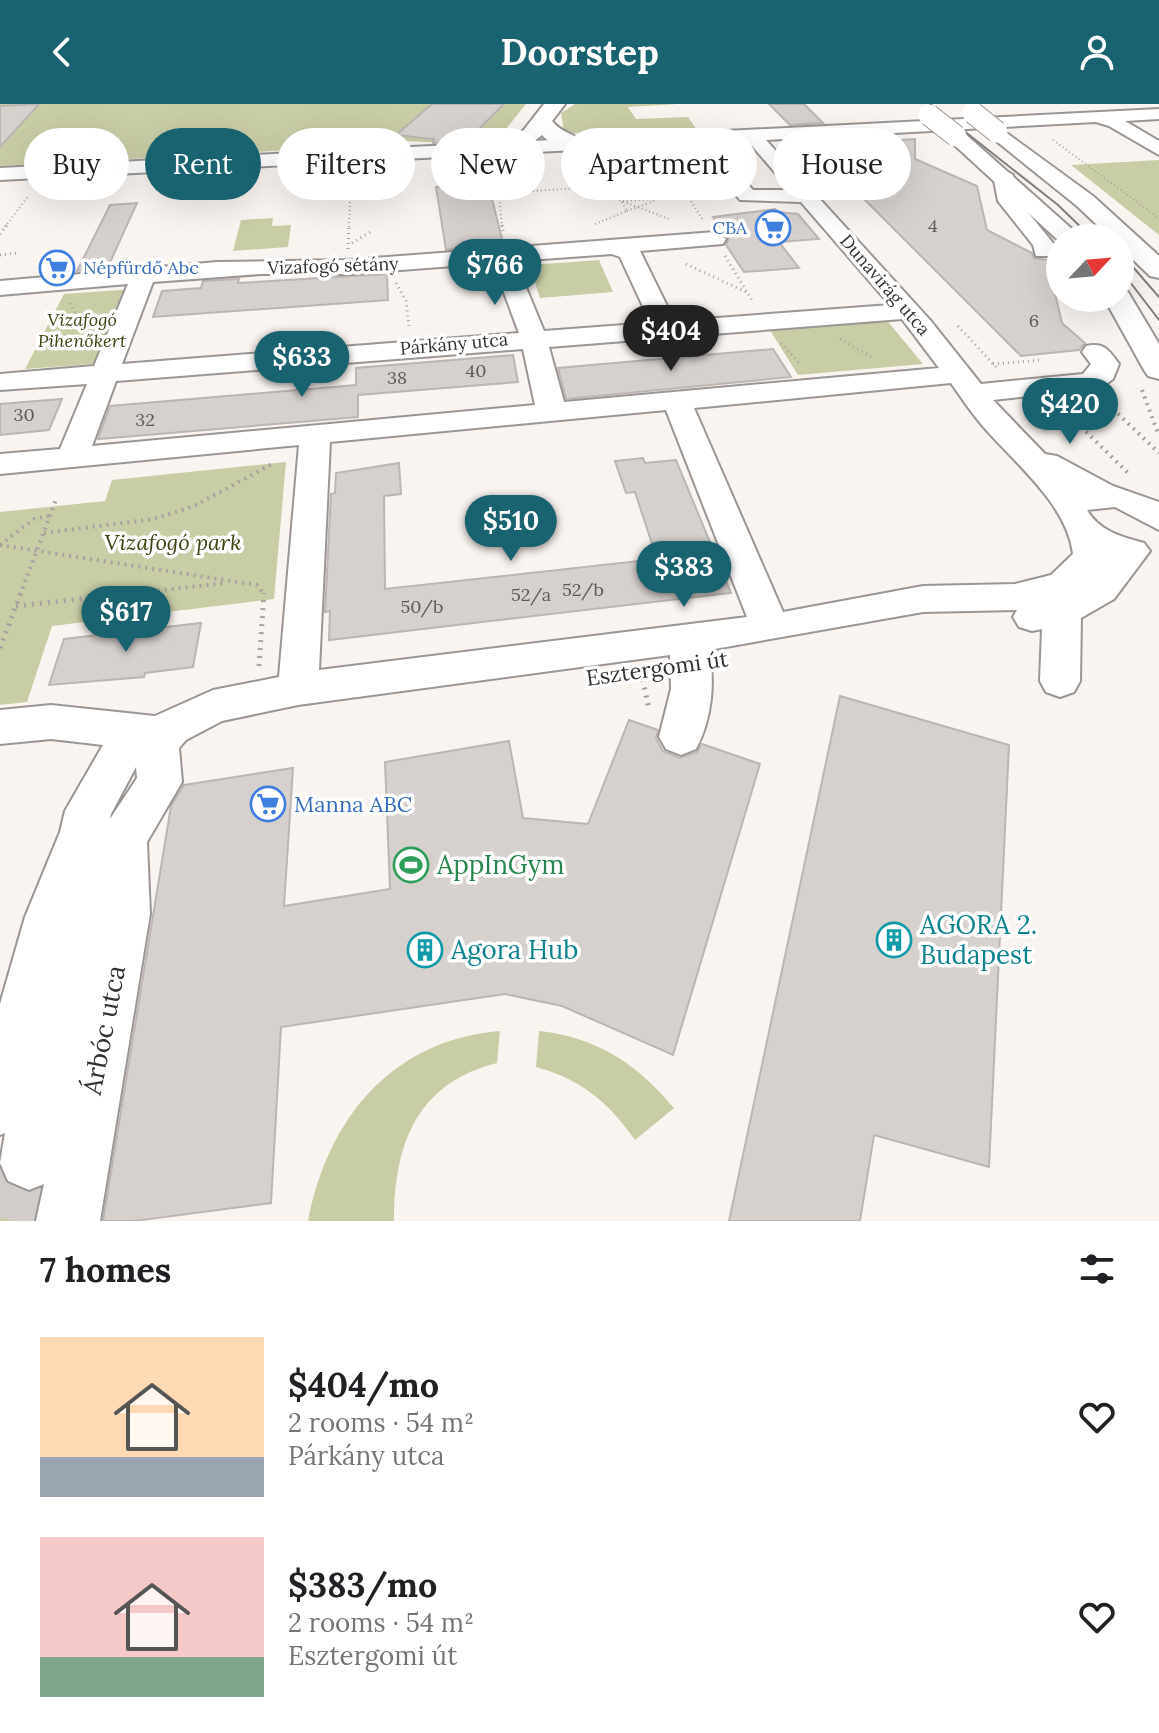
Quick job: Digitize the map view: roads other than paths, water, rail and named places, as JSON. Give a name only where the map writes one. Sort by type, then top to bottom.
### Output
[{"type":"main road","points":[[545,128],[546,111],[556,104]]},
{"type":"main road","points":[[968,108],[1085,201],[1159,270]]},
{"type":"main road","points":[[922,110],[1003,175],[1055,224]]},
{"type":"main road","points":[[1126,312],[1159,370]]},
{"type":"street","points":[[1066,104],[1115,122],[1159,149]]},
{"type":"street","points":[[865,114],[881,128],[1159,114]]},
{"type":"street","name":"Dunavirág utca","points":[[757,140],[773,159]]},
{"type":"street","points":[[5,170],[392,147],[431,148]]},
{"type":"street","points":[[1003,175],[1008,201],[1043,243],[1044,251]]},
{"type":"street","name":"Dunavirág utca","points":[[810,200],[908,311],[1001,428],[1055,482],[1081,523]]},
{"type":"street","name":"Vizafogó sétány","points":[[0,288],[299,265],[348,257],[388,265],[503,246],[622,250],[715,239]]},
{"type":"street","points":[[503,246],[534,339],[552,413]]},
{"type":"street","points":[[622,250],[655,308]]},
{"type":"street","points":[[72,458],[142,278]]},
{"type":"street","points":[[599,312],[889,289]]},
{"type":"street","name":"Párkány utca","points":[[0,382],[908,311]]},
{"type":"street","points":[[0,464],[315,442],[552,413],[922,378],[968,384],[1091,382],[1103,373],[1105,364],[1096,352]]},
{"type":"street","points":[[677,402],[771,628]]},
{"type":"street","name":"Dunavirág utca","points":[[1001,428],[1066,477],[1106,496]]},
{"type":"street","points":[[298,689],[315,442]]},
{"type":"street","points":[[1060,681],[1064,598],[1091,557],[1081,523],[1084,499],[1106,496],[1132,502],[1159,519]]},
{"type":"street","name":"Esztergomi út","points":[[1081,523],[1109,545],[1146,548]]},
{"type":"street","name":"Esztergomi út","points":[[0,727],[51,722],[101,725],[156,735],[220,733],[255,719],[640,671],[690,652],[771,628],[923,599],[1064,598],[1083,605],[1102,592],[1146,548]]},
{"type":"street","name":"Esztergomi út","points":[[156,735],[213,706],[298,689],[690,652],[836,644],[971,615],[1029,618],[1064,598]]},
{"type":"street","points":[[665,726],[689,711],[690,652]]},
{"type":"street","name":"Árbóc utca","points":[[0,1106],[50,917],[103,835],[160,782],[156,735]]},
{"type":"street","name":"Árbóc utca","points":[[29,1160],[103,835]]},
{"type":"street","name":"Árbóc utca","points":[[68,1221],[125,914],[103,835]]},
{"type":"tunnel","points":[[15,1221],[29,1160]]},
{"type":"tram line","points":[[930,104],[1078,224]]},
{"type":"tram line","points":[[1134,268],[1159,297]]},
{"type":"tram line","points":[[1134,287],[1159,320]]},
{"type":"place","name":"CBA","points":[[773,228]]},
{"type":"place","name":"Népfürdő Abc","points":[[57,268]]},
{"type":"place","name":"Manna ABC","points":[[268,804]]},
{"type":"place","name":"AppInGym","points":[[411,865]]},
{"type":"place","name":"AGORA 2. Budapest","points":[[894,940]]},
{"type":"place","name":"Agora Hub","points":[[425,950]]},
{"type":"park label","name":"Vizafogó Pihenőkert","points":[[82,330]]},
{"type":"park label","name":"Vizafogó park","points":[[173,542]]}]
